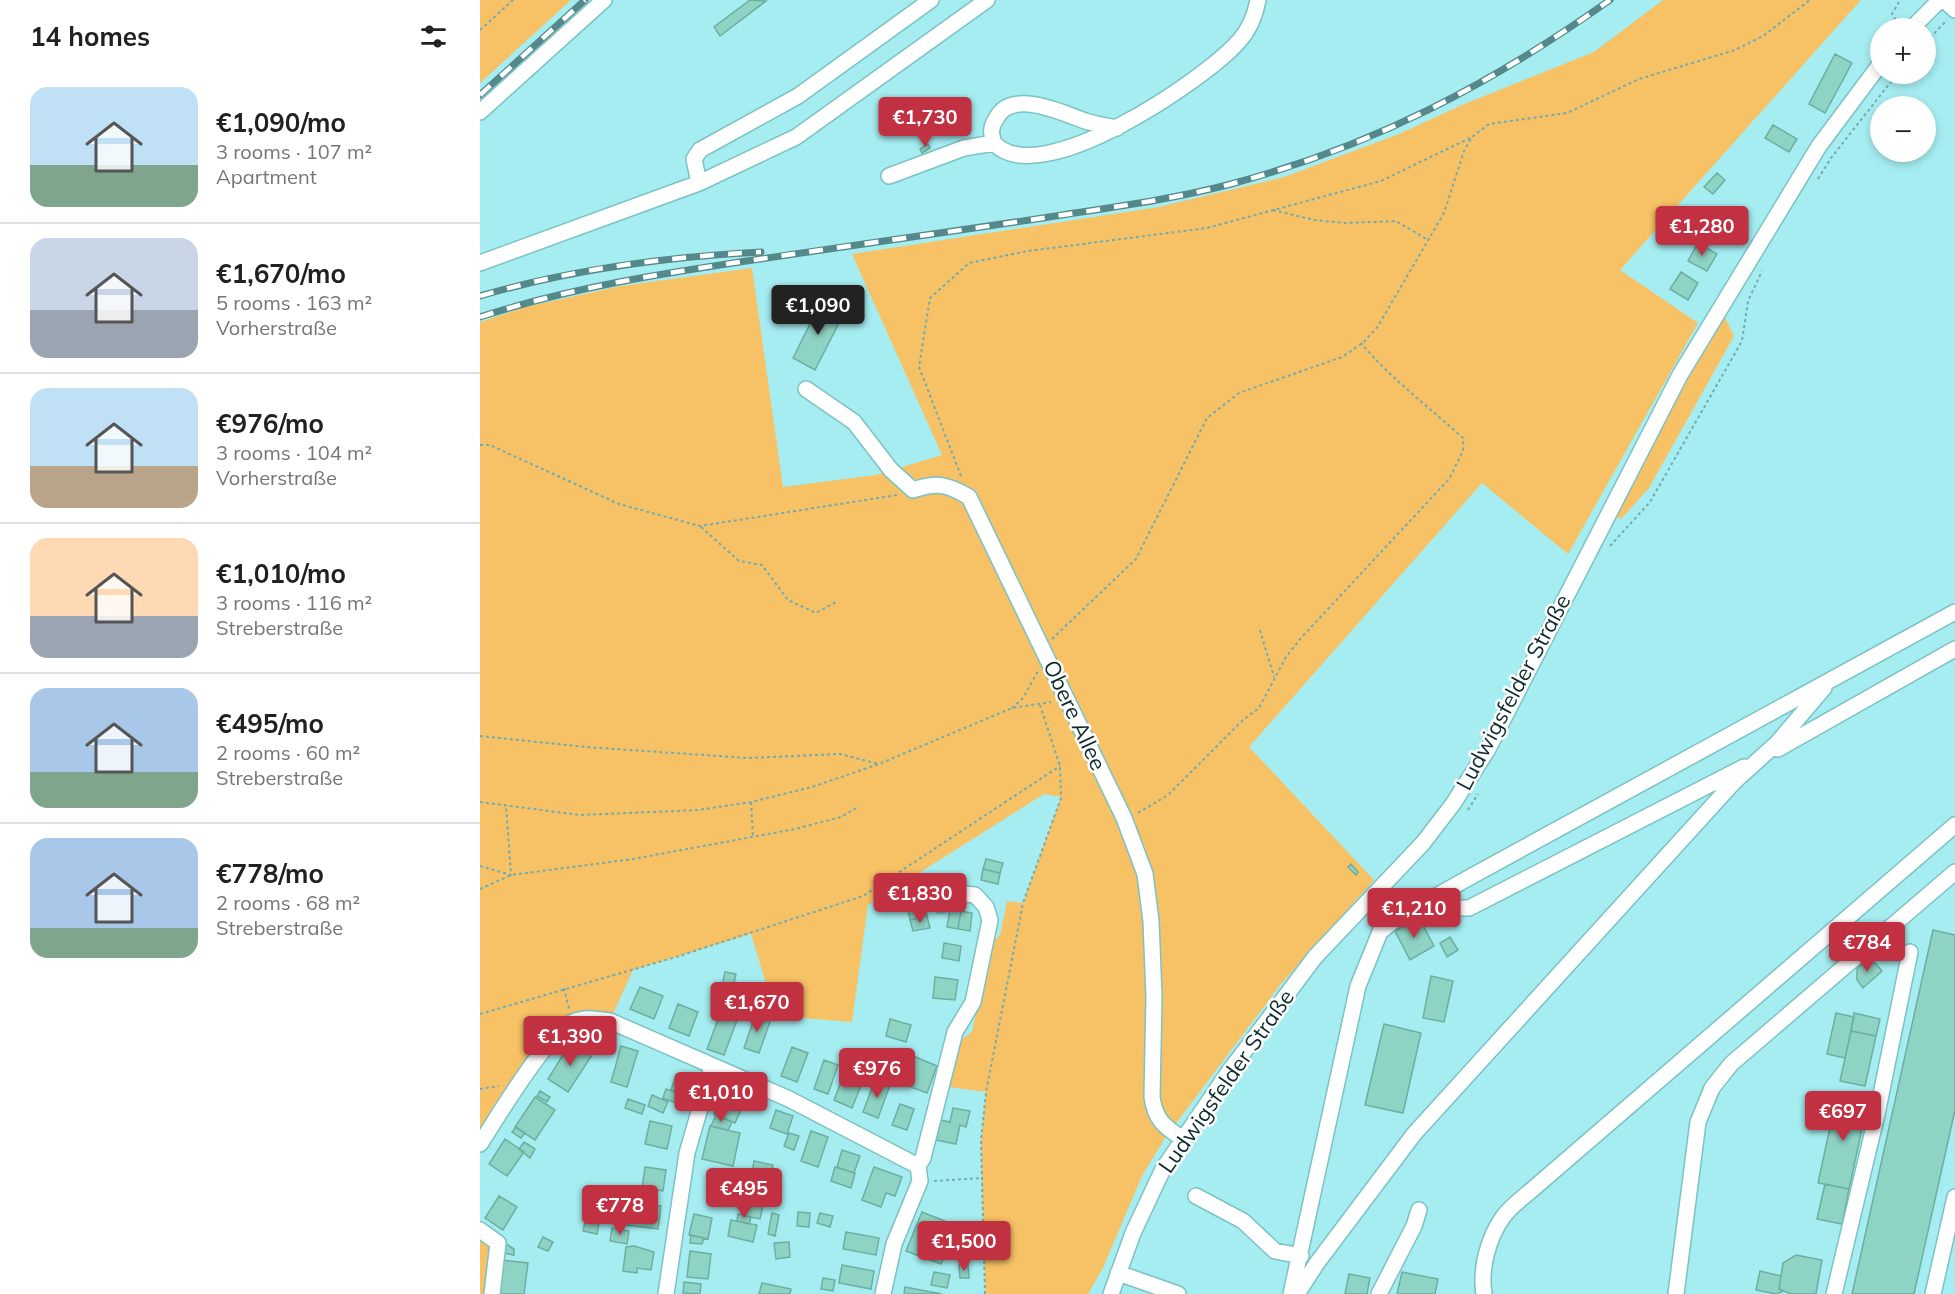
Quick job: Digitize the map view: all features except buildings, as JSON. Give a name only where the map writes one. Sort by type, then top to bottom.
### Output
[{"type":"street","points":[[480,112],[604,0]]},
{"type":"street","points":[[699,183],[694,159],[700,150],[798,96],[931,0]]},
{"type":"street","points":[[480,263],[699,183],[796,137],[987,0]]},
{"type":"street","points":[[1117,128],[1087,122],[1033,104],[1013,104],[1000,112],[993,123],[990,134],[1000,150],[1011,153],[1037,154],[1081,143],[1117,128],[1162,103],[1220,60],[1240,40],[1255,18],[1258,0]]},
{"type":"street","points":[[1923,18],[1942,0],[1951,15]]},
{"type":"street","name":"Ludwigsfelder Straße","points":[[1111,1294],[1146,1203],[1182,1138],[1296,981],[1423,843],[1467,783],[1488,749],[1680,375],[1819,146],[1870,78]]},
{"type":"street","points":[[889,176],[964,148],[994,143]]},
{"type":"street","points":[[806,389],[854,422],[891,470],[913,490],[932,483],[952,487],[969,497]]},
{"type":"street","name":"Obere Allee","points":[[969,497],[1124,818],[1145,874],[1151,921],[1154,997],[1152,1097],[1155,1114],[1160,1123],[1182,1138]]},
{"type":"street","points":[[1291,1294],[1358,986],[1380,933],[1397,918],[1428,900],[1756,723],[1955,612]]},
{"type":"street","points":[[1428,900],[1447,908],[1469,908],[1760,759],[1955,649]]},
{"type":"street","points":[[1297,1294],[1317,1263],[1413,1134],[1726,791],[1760,759],[1833,678]]},
{"type":"street","points":[[1484,1294],[1482,1285],[1487,1249],[1503,1217],[1955,825]]},
{"type":"street","points":[[1676,1294],[1698,1122],[1712,1088],[1731,1065],[1955,872]]},
{"type":"street","points":[[883,1294],[897,1236],[919,1174],[955,1032],[973,1002],[990,920],[986,907],[975,895],[964,894],[940,905]]},
{"type":"street","points":[[1834,1294],[1877,1114],[1910,952]]},
{"type":"street","points":[[480,1144],[552,1039],[572,1022],[591,1018],[610,1021],[789,1099],[919,1174]]},
{"type":"street","points":[[666,1294],[687,1153],[712,1067]]},
{"type":"street","points":[[1196,1196],[1244,1221],[1275,1251],[1301,1256]]},
{"type":"street","points":[[1933,1294],[1955,1197]]},
{"type":"street","points":[[1379,1294],[1414,1226],[1419,1210]]},
{"type":"street","points":[[480,1230],[498,1243],[492,1294]]},
{"type":"street","points":[[1118,1273],[1178,1294]]},
{"type":"path","points":[[480,30],[513,0]]},
{"type":"path","points":[[969,497],[919,367],[930,298],[969,263],[1028,251],[1206,228],[1381,181],[1472,137],[1489,124],[1567,113],[1639,80],[1735,50],[1763,36],[1810,0]]},
{"type":"path","points":[[1893,18],[1892,14],[1900,0]]},
{"type":"path","points":[[1936,31],[1951,15]]},
{"type":"path","points":[[1012,708],[1023,698],[1046,653],[1136,559],[1207,418],[1239,393],[1311,370],[1342,357],[1361,344],[1389,311],[1444,213],[1464,151],[1472,137]]},
{"type":"path","points":[[1270,210],[1314,220],[1345,223],[1396,221],[1429,240]]},
{"type":"path","points":[[1124,818],[1135,815],[1168,795],[1243,720],[1259,708],[1274,677],[1301,638],[1430,502],[1449,479],[1463,451],[1462,438],[1414,393],[1387,374],[1361,344]]},
{"type":"path","points":[[480,445],[490,445],[512,454],[619,504],[700,526],[903,494],[913,490]]},
{"type":"path","points":[[700,526],[739,561],[762,565],[788,600],[816,613],[836,602]]},
{"type":"path","points":[[1260,630],[1274,667],[1274,677]]},
{"type":"path","points":[[480,802],[590,815],[698,810],[751,801],[812,787],[879,764],[1012,708],[1054,702],[1064,694]]},
{"type":"path","points":[[985,1294],[981,1142],[986,1092],[1023,903],[1062,798],[1060,766],[1040,704]]},
{"type":"path","points":[[480,736],[586,747],[748,758],[840,754],[879,764]]},
{"type":"path","points":[[480,1014],[676,957],[863,896],[1060,766]]},
{"type":"path","points":[[751,801],[753,837]]},
{"type":"path","points":[[506,805],[511,875]]},
{"type":"path","points":[[480,889],[511,875],[633,859],[753,837],[841,817],[858,807]]},
{"type":"path","points":[[480,866],[511,875]]},
{"type":"path","points":[[564,988],[572,1022]]},
{"type":"path","points":[[919,1174],[982,1178]]},
{"type":"shaded area","points":[[480,0],[571,0],[480,83]]},
{"type":"shaded area","points":[[1663,0],[1861,0],[1620,270],[1698,323],[1568,554],[1482,483],[1249,747],[1374,880],[1281,984],[1165,1138],[1142,1176],[1103,1268],[1088,1294],[985,1294],[981,1141],[986,1092],[949,1087],[958,1042],[972,1032],[991,943],[1000,935],[1007,901],[1023,903],[1061,797],[1044,794],[868,905],[852,1022],[790,1017],[787,986],[767,987],[751,934],[633,970],[612,1016],[579,1013],[563,1020],[536,1047],[523,1064],[480,1130],[480,322],[526,307],[621,286],[752,268],[783,487],[876,475],[942,455],[852,254],[1159,207],[1284,177],[1399,134],[1462,105],[1594,52]]},
{"type":"shaded area","points":[[1723,313],[1734,336],[1649,488],[1621,519],[1614,516]]},
{"type":"shaded area","points":[[480,1237],[491,1245],[485,1294],[480,1294]]},
{"type":"railway","points":[[480,95],[585,0]]},
{"type":"railway","points":[[480,317],[549,297],[654,276],[1114,207],[1185,195],[1231,184],[1333,151],[1429,110],[1520,59],[1610,0]]},
{"type":"railway","points":[[480,296],[549,278],[619,266],[690,257],[761,252]]}]
